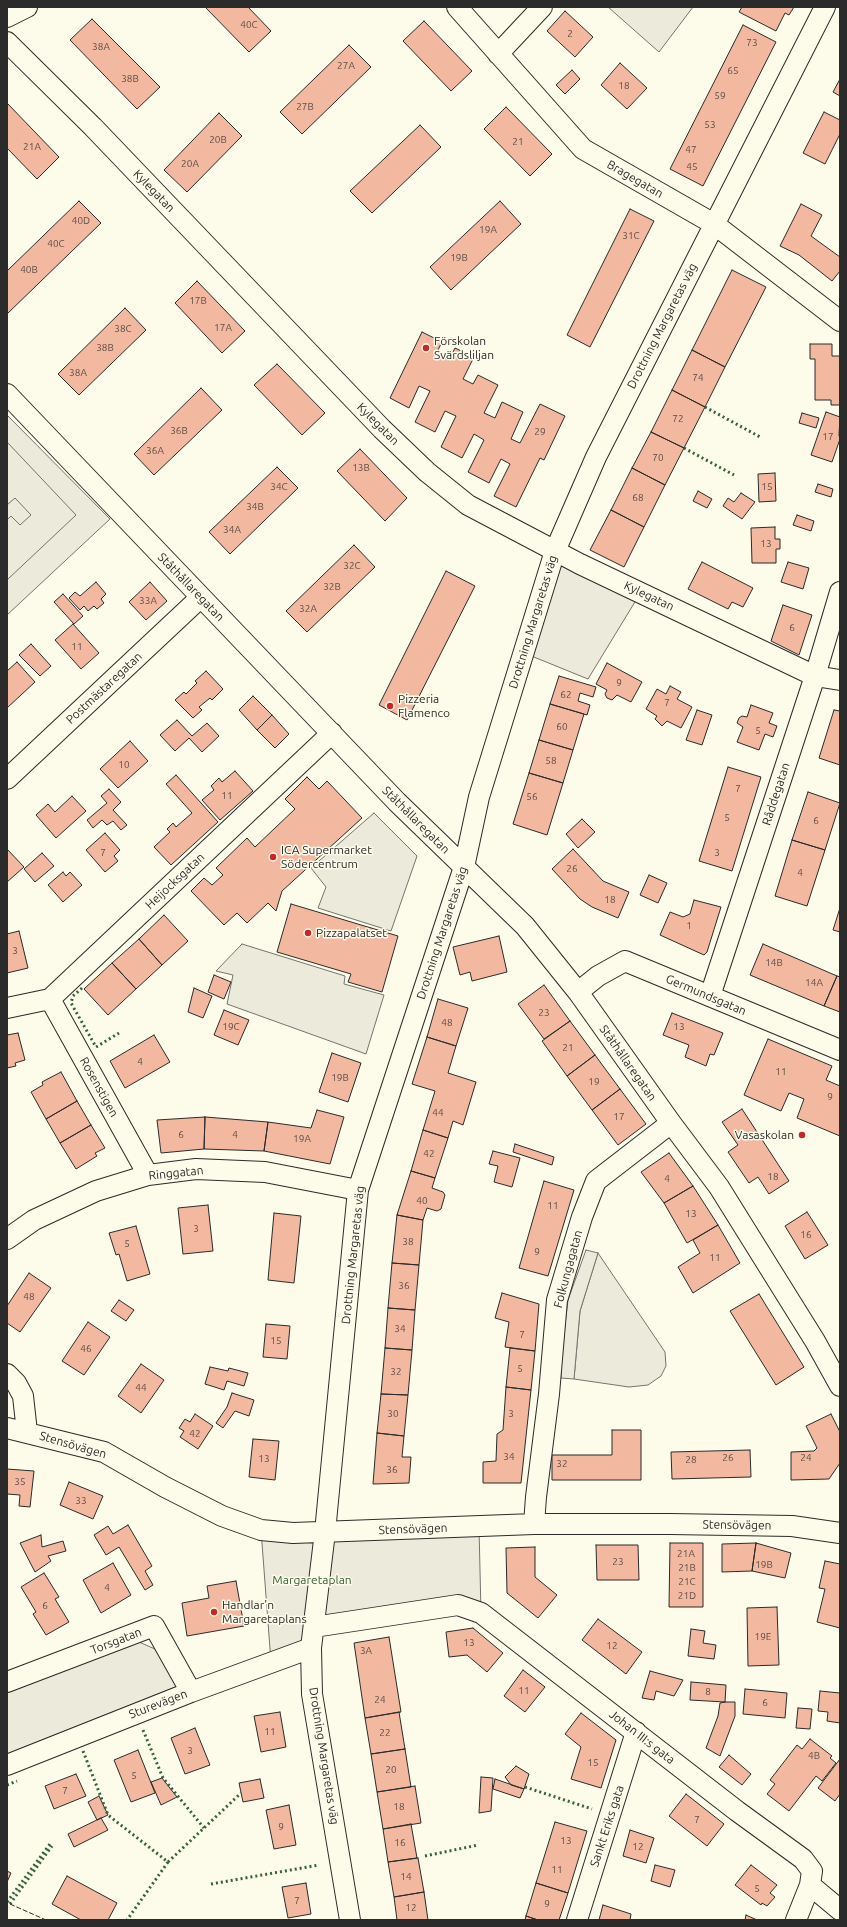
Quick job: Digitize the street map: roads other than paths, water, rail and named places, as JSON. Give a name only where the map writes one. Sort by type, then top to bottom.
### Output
[{"type":"street","points":[[7,17],[27,7]]},
{"type":"street","name":"Bragegatan","points":[[457,7],[583,149],[714,224],[840,321]]},
{"type":"street","points":[[498,54],[542,7]]},
{"type":"street","name":"Drottning Margaretas väg","points":[[350,1920],[312,1694],[311,1648],[358,1190],[464,867],[479,797],[555,551],[596,457],[825,7]]},
{"type":"street","name":"Kylegatan","points":[[7,42],[93,127],[382,429],[427,472],[468,505],[555,551],[815,676],[840,680]]},
{"type":"street","name":"Ståthållaregatan","points":[[7,394],[397,802],[525,926],[578,992],[670,1124],[719,1187],[815,1341],[840,1386]]},
{"type":"street","name":"Råddegatan","points":[[710,996],[815,676],[840,592]]},
{"type":"street","name":"Postmästaregatan","points":[[7,779],[201,597]]},
{"type":"street","name":"Heijocksgatan","points":[[50,999],[332,733]]},
{"type":"street","name":"Germundsgatan","points":[[578,992],[598,976],[625,961],[840,1050]]},
{"type":"street","points":[[7,1008],[50,999]]},
{"type":"street","name":"Rosenstigen","points":[[50,999],[148,1175]]},
{"type":"street","name":"Folkungagatan","points":[[534,1524],[549,1394],[557,1300],[582,1217],[596,1181],[670,1124]]},
{"type":"street","name":"Ringgatan","points":[[7,1239],[34,1220],[96,1190],[148,1175],[196,1169],[265,1172],[358,1190]]},
{"type":"street","points":[[7,1374],[16,1383],[23,1396],[27,1432]]},
{"type":"street","name":"Stensövägen","points":[[7,1428],[104,1452],[165,1487],[222,1516],[261,1530],[293,1533],[534,1524],[792,1526],[840,1533]]},
{"type":"street","name":"Johan III:s gata","points":[[314,1627],[458,1605],[481,1613],[737,1811],[803,1859],[812,1871],[810,1886]]},
{"type":"street","name":"Torsgatan","points":[[7,1682],[154,1626],[191,1692]]},
{"type":"street","name":"Sturevägen","points":[[7,1764],[191,1692],[311,1648]]},
{"type":"street","name":"Sankt Eriks gata","points":[[577,1920],[636,1732]]},
{"type":"street","points":[[796,1920],[810,1886],[840,1910]]},
{"type":"place","name":"Förskolan Svärdsliljan","points":[[426,348]]},
{"type":"place","name":"Pizzeria Flamenco","points":[[390,706]]},
{"type":"place","name":"ICA Supermarket Södercentrum","points":[[273,857]]},
{"type":"place","name":"Pizzapalatset","points":[[308,933]]},
{"type":"place","name":"Vasaskolan","points":[[802,1135]]},
{"type":"place","name":"Handlar'n Margaretaplans","points":[[214,1612]]},
{"type":"park label","name":"Margaretaplan","points":[[312,1580]]}]
